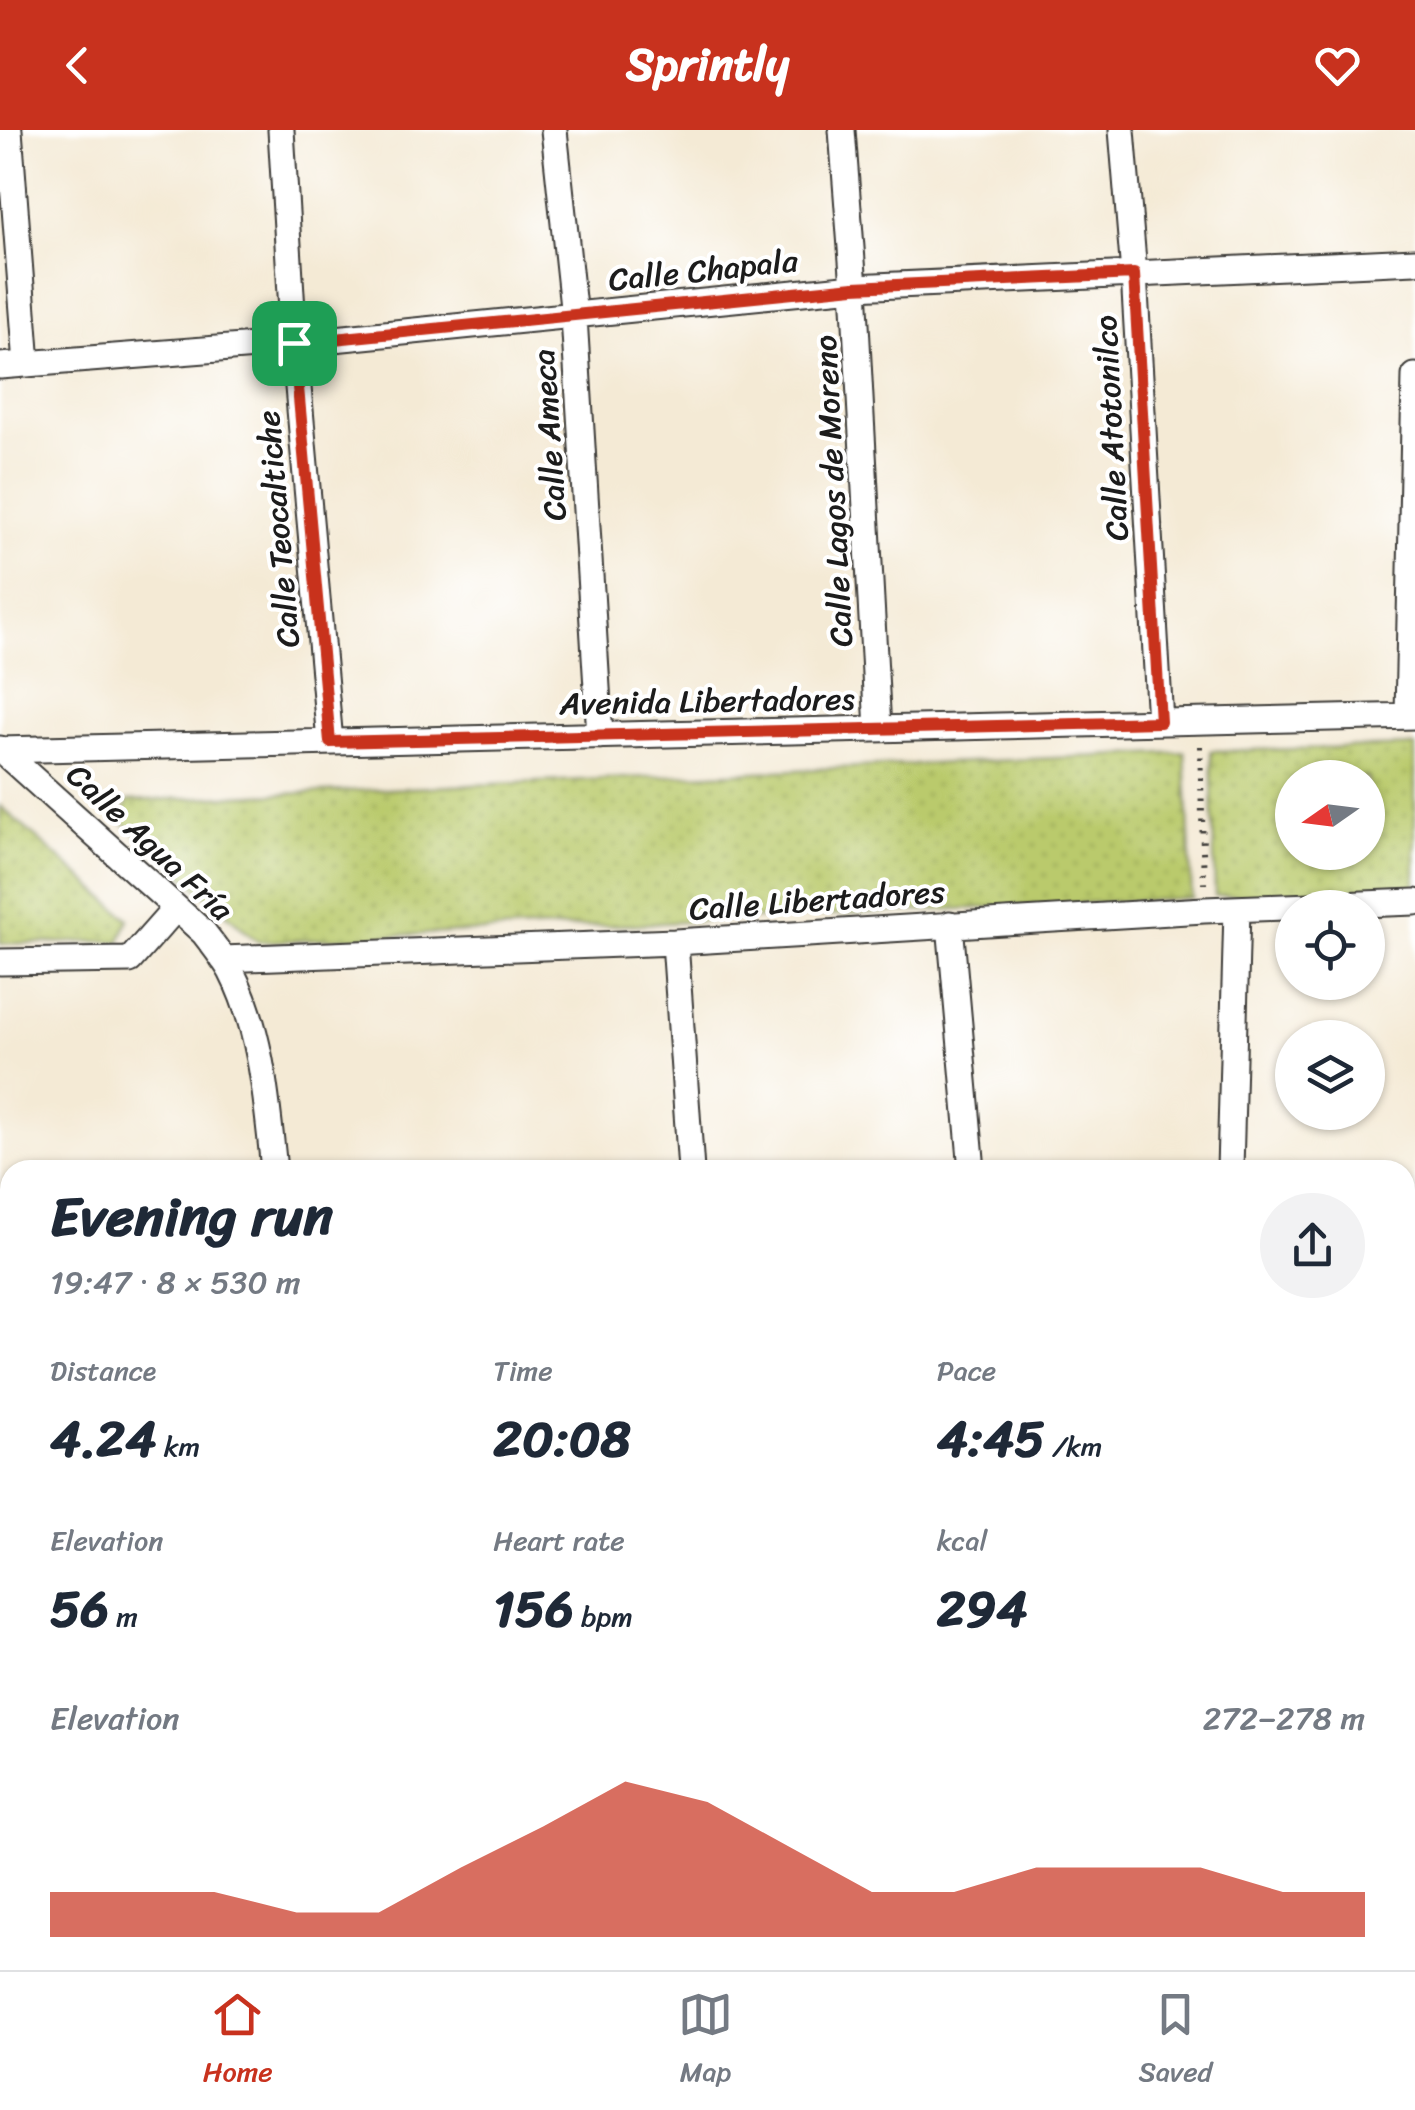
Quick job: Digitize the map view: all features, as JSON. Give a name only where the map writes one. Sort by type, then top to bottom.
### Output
[{"type":"street","points":[[8,130],[27,364]]},
{"type":"street","name":"Calle Teocaltiche","points":[[281,130],[294,343],[330,742]]},
{"type":"street","name":"Calle Ameca","points":[[554,130],[574,316],[600,736]]},
{"type":"street","name":"Calle Lagos de Moreno","points":[[842,130],[878,729]]},
{"type":"street","name":"Calle Atotonilco","points":[[1122,130],[1160,722]]},
{"type":"street","name":"Calle Chapala","points":[[0,366],[294,343],[854,287],[1415,261]]},
{"type":"street","points":[[1412,716],[1415,376]]},
{"type":"street","name":"Avenida Libertadores","points":[[0,750],[1412,716]]},
{"type":"street","name":"Calle Agua Fría","points":[[0,750],[204,932],[223,959],[250,1020],[273,1160]]},
{"type":"street","name":"Calle Libertadores","points":[[223,959],[675,942],[1204,910],[1415,902]]},
{"type":"street","points":[[0,962],[130,960],[176,908]]},
{"type":"street","points":[[1230,1160],[1237,909]]},
{"type":"street","points":[[950,924],[971,1160]]},
{"type":"street","points":[[675,942],[690,1160]]},
{"type":"path","points":[[1199,722],[1204,910]]},
{"type":"green space","points":[[1415,746],[1415,891],[1275,890],[1275,894],[1215,896],[1211,751]]},
{"type":"green space","points":[[1185,752],[1192,898],[258,942],[120,820],[128,801]]},
{"type":"green space","points":[[0,806],[129,919],[120,941],[0,944]]},
{"type":"route","points":[[1134,274],[1160,722],[330,742],[294,343],[854,287],[1134,274]]}]
